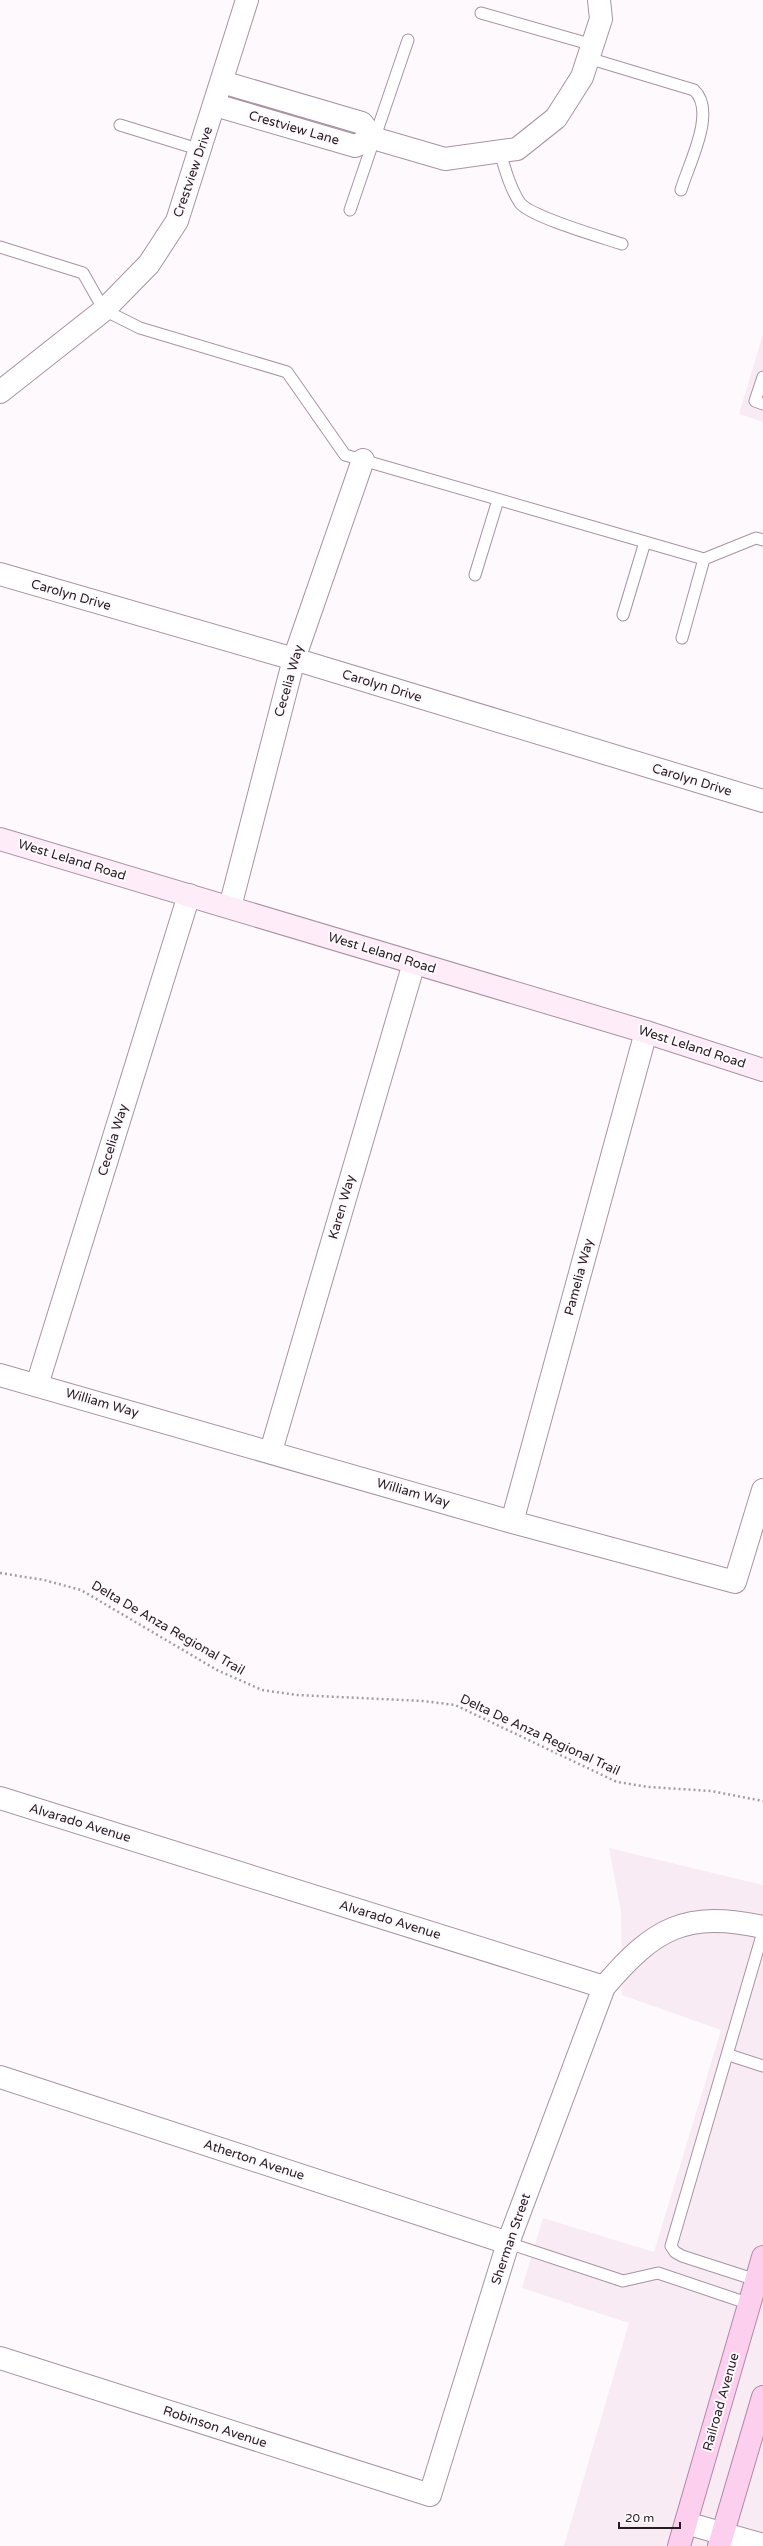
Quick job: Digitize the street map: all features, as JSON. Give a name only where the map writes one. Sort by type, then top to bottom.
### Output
[{"type":"highway","name":"Railroad Avenue","points":[[679,2546],[763,2257]]},
{"type":"highway","points":[[721,2540],[763,2397]]},
{"type":"main road","name":"West Leland Road","points":[[0,839],[646,1032],[763,1070]]},
{"type":"street","name":"Crestview Drive","points":[[0,392],[104,310],[150,264],[177,221],[201,150],[247,0]]},
{"type":"street","points":[[373,138],[446,159],[517,149],[556,118],[582,77],[601,19],[599,0]]},
{"type":"street","name":"Crestview Lane","points":[[215,105],[355,146],[373,138],[362,123],[222,82]]},
{"type":"street","name":"Cecelia Way","points":[[230,907],[294,659],[363,460]]},
{"type":"street","name":"Carolyn Drive","points":[[0,574],[294,659],[763,801]]},
{"type":"street","name":"Cecelia Way","points":[[37,1385],[189,895]]},
{"type":"street","name":"Karen Way","points":[[271,1451],[414,963]]},
{"type":"street","name":"Pamelia Way","points":[[512,1522],[646,1032]]},
{"type":"street","name":"William Way","points":[[0,1375],[271,1451],[512,1522],[735,1582],[763,1490]]},
{"type":"street","name":"Alvarado Avenue","points":[[0,1798],[604,1987]]},
{"type":"street","points":[[604,1987],[631,1955],[656,1936],[687,1924],[763,1919]]},
{"type":"street","points":[[732,1920],[763,1927]]},
{"type":"street","name":"Sherman Street","points":[[430,2495],[508,2243],[604,1987]]},
{"type":"street","name":"Atherton Avenue","points":[[0,2077],[508,2243]]},
{"type":"street","name":"Robinson Avenue","points":[[0,2358],[430,2495]]},
{"type":"street","points":[[686,2523],[721,2540],[763,2545]]},
{"type":"lane","points":[[480,13],[694,90],[701,96],[705,118],[681,190]]},
{"type":"lane","points":[[350,210],[373,138],[408,40]]},
{"type":"lane","points":[[290,126],[296,103]]},
{"type":"lane","points":[[120,125],[201,150]]},
{"type":"lane","points":[[500,152],[513,191],[522,204],[539,215],[622,244]]},
{"type":"lane","points":[[0,247],[83,273],[104,310],[140,328],[287,372],[345,455],[704,559],[756,538],[763,540]]},
{"type":"lane","points":[[763,377],[755,401],[763,404]]},
{"type":"lane","points":[[475,575],[498,500]]},
{"type":"lane","points":[[623,615],[645,542]]},
{"type":"lane","points":[[682,638],[704,559]]},
{"type":"lane","points":[[756,2280],[682,2256],[675,2252],[671,2246],[729,2055],[763,1932]]},
{"type":"lane","points":[[729,2055],[763,2066]]},
{"type":"lane","points":[[508,2243],[623,2281],[658,2273],[750,2304]]},
{"type":"path","name":"Delta De Anza Regional Trail","points":[[0,1573],[44,1580],[81,1590],[217,1670],[262,1690],[297,1695],[423,1701],[455,1705],[617,1782],[649,1788],[711,1791],[763,1801]]},
{"type":"shaded area","points":[[763,334],[763,422],[739,414]]},
{"type":"shaded area","points":[[609,1848],[763,1885],[763,2546],[564,2546],[629,2323],[522,2288],[543,2218],[654,2252],[721,2030],[622,1995],[621,1911]]}]
